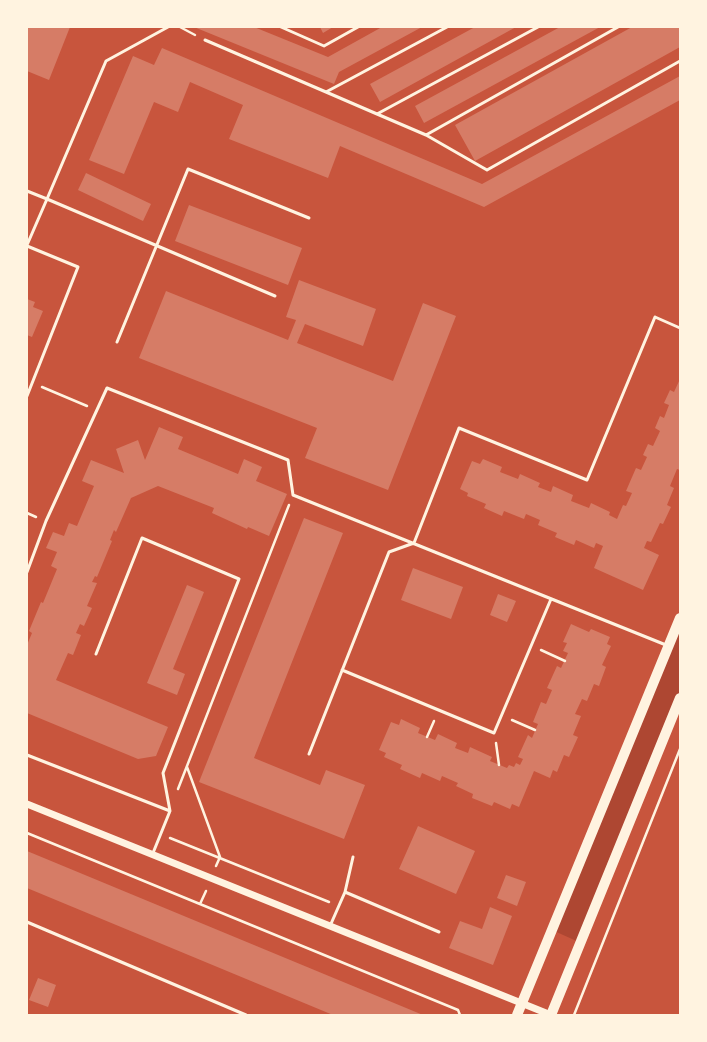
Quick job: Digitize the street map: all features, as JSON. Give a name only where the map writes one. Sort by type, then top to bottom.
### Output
[{"type":"main road","points":[[517,1015],[680,618]]},
{"type":"main road","points":[[552,1015],[680,698]]},
{"type":"street","points":[[27,804],[552,1015]]},
{"type":"lane","points":[[27,396],[78,267],[27,246],[106,61],[168,27]]},
{"type":"lane","points":[[282,27],[324,46],[358,27]]},
{"type":"lane","points":[[326,92],[447,27]]},
{"type":"lane","points":[[377,114],[538,27]]},
{"type":"lane","points":[[426,135],[618,27]]},
{"type":"lane","points":[[205,40],[426,135],[487,170],[680,61]]},
{"type":"lane","points":[[117,342],[188,169],[309,218]]},
{"type":"lane","points":[[27,191],[276,296]]},
{"type":"lane","points":[[309,754],[389,552],[414,543],[459,428],[587,480],[655,317],[680,328]]},
{"type":"lane","points":[[27,381],[32,383]]},
{"type":"lane","points":[[27,572],[46,521],[107,388],[288,460],[293,495],[668,646]]},
{"type":"lane","points":[[96,654],[142,538],[239,579],[163,773],[170,811],[152,855]]},
{"type":"lane","points":[[342,670],[494,733],[551,598]]},
{"type":"lane","points":[[27,755],[170,811]]},
{"type":"lane","points":[[330,926],[345,892],[353,857]]},
{"type":"lane","points":[[345,892],[439,932]]},
{"type":"lane","points":[[27,922],[246,1015]]},
{"type":"path","points":[[180,27],[205,40]]},
{"type":"path","points":[[32,383],[97,411]]},
{"type":"path","points":[[170,811],[293,495]]},
{"type":"path","points":[[531,646],[565,660]]},
{"type":"path","points":[[427,737],[438,710]]},
{"type":"path","points":[[502,715],[535,730]]},
{"type":"path","points":[[494,733],[499,765]]},
{"type":"path","points":[[574,1015],[680,749]]},
{"type":"path","points":[[187,767],[220,857],[200,904]]},
{"type":"path","points":[[27,833],[458,1010],[460,1015]]},
{"type":"path","points":[[161,834],[338,906]]},
{"type":"shaded area","points":[[680,618],[680,698],[581,943],[552,930]]},
{"type":"building","points":[[27,27],[70,27],[49,80],[27,71]]},
{"type":"building","points":[[194,27],[254,27],[328,57],[382,27],[422,27],[339,72],[334,84]]},
{"type":"building","points":[[320,27],[333,27],[323,33]]},
{"type":"building","points":[[475,27],[516,27],[380,102],[370,84]]},
{"type":"building","points":[[560,27],[600,27],[424,123],[415,106]]},
{"type":"building","points":[[632,27],[680,27],[680,47],[475,161],[455,125]]},
{"type":"building","points":[[162,48],[482,184],[680,76],[680,100],[484,207],[340,146],[328,178],[229,139],[243,105],[190,82],[178,112],[154,102],[124,174],[89,160],[133,56],[154,65]]},
{"type":"building","points":[[86,173],[151,204],[143,221],[78,190]]},
{"type":"building","points":[[189,205],[302,248],[288,285],[175,241]]},
{"type":"building","points":[[299,280],[376,309],[363,346],[305,324],[297,343],[393,381],[423,303],[456,316],[388,490],[305,458],[317,428],[139,358],[166,291],[288,340],[296,320],[286,317]]},
{"type":"building","points":[[27,299],[35,302],[33,307],[43,311],[32,337],[27,335]]},
{"type":"building","points":[[680,379],[680,470],[677,469],[670,486],[674,488],[667,505],[671,507],[663,524],[660,523],[651,542],[647,541],[644,548],[659,555],[643,590],[594,568],[603,546],[596,543],[594,548],[576,540],[574,545],[555,537],[557,533],[538,525],[540,520],[526,514],[524,519],[504,511],[502,516],[484,508],[486,504],[467,496],[468,493],[460,489],[472,461],[480,464],[483,459],[502,467],[500,472],[518,479],[520,474],[540,483],[538,487],[551,492],[553,486],[573,495],[571,501],[589,508],[591,503],[610,512],[609,515],[617,519],[623,505],[626,506],[632,493],[626,491],[636,468],[641,470],[647,457],[643,455],[648,444],[653,446],[660,431],[655,428],[660,416],[664,418],[669,405],[664,403],[670,390],[674,392]]},
{"type":"building","points":[[159,427],[183,437],[178,449],[238,474],[244,459],[262,467],[256,481],[287,494],[269,536],[248,527],[247,529],[212,513],[214,508],[158,486],[131,498],[116,532],[114,530],[110,540],[112,541],[97,577],[95,576],[92,582],[97,583],[87,606],[92,608],[84,626],[80,624],[76,633],[81,635],[73,655],[68,653],[56,680],[168,727],[156,756],[138,759],[27,713],[27,645],[32,633],[29,631],[41,602],[43,603],[57,569],[51,566],[57,552],[46,548],[53,532],[64,536],[69,523],[77,526],[94,486],[82,481],[91,460],[124,473],[116,449],[138,440],[145,460]]},
{"type":"building","points":[[304,518],[343,533],[254,758],[320,785],[326,770],[365,785],[344,839],[199,782]]},
{"type":"building","points":[[413,568],[463,587],[451,619],[401,600]]},
{"type":"building","points":[[187,585],[204,592],[173,669],[185,674],[177,695],[147,683]]},
{"type":"building","points":[[498,594],[516,601],[507,622],[490,615]]},
{"type":"building","points":[[571,624],[589,632],[591,629],[610,637],[607,644],[611,646],[602,665],[606,667],[599,686],[594,684],[587,701],[582,699],[575,714],[581,716],[573,735],[578,737],[569,757],[564,755],[557,772],[553,770],[550,778],[534,771],[519,807],[512,804],[510,809],[494,802],[492,806],[472,798],[473,794],[456,786],[458,783],[442,776],[440,781],[422,773],[420,778],[400,769],[402,765],[384,757],[386,753],[379,750],[391,722],[399,725],[401,719],[420,728],[418,733],[435,740],[438,734],[457,743],[455,748],[468,753],[470,747],[492,757],[490,761],[507,768],[509,765],[514,767],[516,763],[520,765],[523,759],[518,757],[528,735],[532,738],[538,724],[533,722],[541,702],[546,704],[552,690],[547,688],[557,666],[561,668],[568,653],[563,651],[567,643],[563,642]]},
{"type":"building","points":[[418,826],[475,851],[456,894],[399,869]]},
{"type":"building","points":[[27,851],[423,1015],[333,1015],[27,888]]},
{"type":"building","points":[[506,875],[526,882],[517,906],[497,898]]},
{"type":"building","points":[[490,907],[512,916],[493,965],[449,948],[460,921],[482,929]]},
{"type":"building","points":[[38,978],[56,985],[48,1007],[29,1000]]}]
